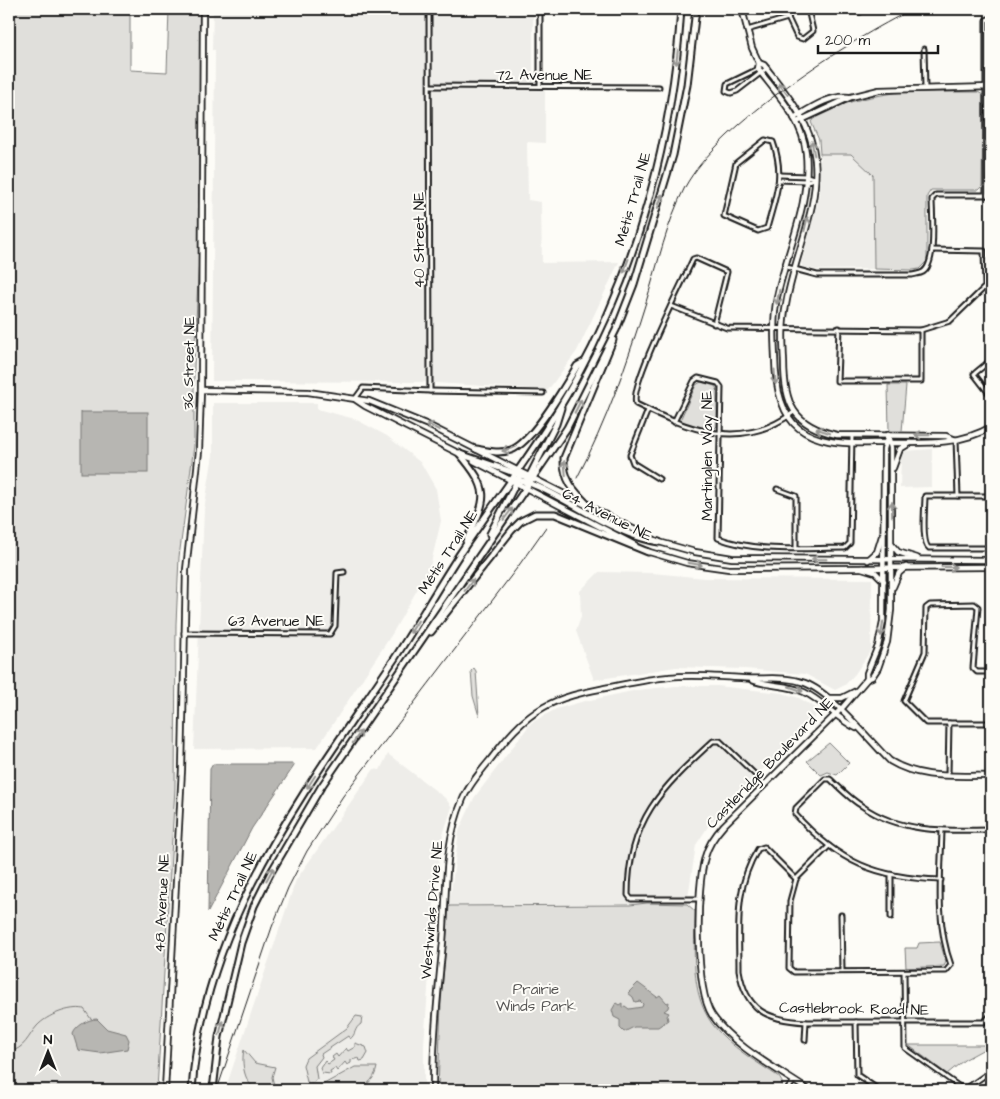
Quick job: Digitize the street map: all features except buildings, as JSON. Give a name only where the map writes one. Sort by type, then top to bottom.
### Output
[{"type":"main road","name":"Métis Trail NE","points":[[192,1090],[199,1037],[209,990],[225,940],[260,864],[290,815],[395,657],[458,556],[517,476],[563,402],[584,361],[619,283],[651,192],[670,106],[681,9]]},
{"type":"main road","name":"Métis Trail NE","points":[[534,478],[567,428],[616,330],[634,284],[671,164],[687,85],[696,9]]},
{"type":"main road","points":[[590,507],[568,483],[563,467],[564,458],[610,352],[616,330]]},
{"type":"main road","points":[[476,449],[505,451],[514,449],[525,440],[548,412],[578,366],[584,361]]},
{"type":"main road","name":"Métis Trail NE","points":[[212,1090],[219,1037],[236,962],[254,906],[321,787],[427,636],[528,481],[556,424],[563,402]]},
{"type":"main road","points":[[459,454],[528,481],[623,531],[646,540],[659,542]]},
{"type":"main road","points":[[458,556],[484,500],[483,486],[459,454]]},
{"type":"main road","points":[[488,541],[494,523],[517,476]]},
{"type":"main road","points":[[528,481],[534,478]]},
{"type":"main road","points":[[427,636],[438,626],[512,530],[521,521],[535,514],[555,514],[648,552]]},
{"type":"street","name":"36 Street NE","points":[[182,717],[186,570],[195,495],[202,390],[203,9]]},
{"type":"street","name":"40 Street NE","points":[[429,9],[430,391]]},
{"type":"street","points":[[540,9],[540,86]]},
{"type":"street","points":[[742,9],[746,30],[764,65],[802,116],[812,139],[815,179],[786,305],[783,327],[787,399],[794,412],[808,425],[820,432],[852,436],[946,436],[956,440]]},
{"type":"street","points":[[790,9],[788,18],[797,37],[803,39],[813,31],[808,9]]},
{"type":"street","points":[[746,30],[788,18]]},
{"type":"street","points":[[986,195],[989,87],[986,20],[991,18]]},
{"type":"street","points":[[924,49],[925,88]]},
{"type":"street","points":[[764,65],[759,71],[727,84],[726,91],[729,93],[737,91],[759,71],[764,65]]},
{"type":"street","points":[[759,71],[795,120],[806,152],[807,179],[787,267],[777,299],[774,328],[777,395],[787,417],[805,433],[816,438],[832,443],[852,444],[944,443],[970,437],[991,427]]},
{"type":"street","name":"72 Avenue NE","points":[[430,86],[659,87]]},
{"type":"street","points":[[795,120],[850,97],[879,90],[989,87]]},
{"type":"street","points":[[765,140],[774,142],[780,160],[780,175],[767,228],[758,231],[724,216],[736,163],[765,140]]},
{"type":"street","points":[[986,141],[991,141]]},
{"type":"street","points":[[780,175],[807,179]]},
{"type":"street","points":[[780,180],[815,179]]},
{"type":"street","points":[[787,267],[817,275],[912,275],[923,273],[930,265],[932,250],[932,199],[936,195],[991,195]]},
{"type":"street","points":[[671,306],[727,328],[783,327],[921,330],[950,321],[985,287],[984,251],[932,250]]},
{"type":"street","points":[[714,324],[727,272],[696,258],[692,260],[641,371],[635,398],[636,404],[693,430],[720,433],[747,434],[765,430],[794,412]]},
{"type":"street","points":[[839,328],[837,381],[921,381],[921,330]]},
{"type":"street","points":[[991,360],[974,374],[991,396]]},
{"type":"street","name":"Martinglen Way NE","points":[[674,422],[694,380],[698,378],[718,383],[721,386],[718,538],[734,544],[796,548],[845,548],[850,544],[852,436]]},
{"type":"street","points":[[355,399],[363,388],[543,393]]},
{"type":"street","name":"64 Avenue NE","points":[[202,390],[308,392],[355,399],[400,412],[476,449],[517,476],[648,552],[687,563],[729,569],[991,567]]},
{"type":"street","name":"64 Avenue NE","points":[[355,399],[364,406],[459,454]]},
{"type":"street","points":[[648,410],[630,455],[633,463],[659,479]]},
{"type":"street","points":[[888,435],[891,443]]},
{"type":"street","points":[[868,560],[877,552],[884,528],[885,443],[888,435]]},
{"type":"street","points":[[956,440],[958,496]]},
{"type":"street","name":"Castleridge Boulevard NE","points":[[808,1090],[735,1039],[711,1014],[702,990],[700,971],[702,871],[710,845],[724,825],[872,677],[884,652],[890,627],[892,591],[891,443]]},
{"type":"street","points":[[891,473],[900,449],[912,443]]},
{"type":"street","name":"64 Avenue NE","points":[[534,478],[659,542],[695,552],[732,558],[991,560]]},
{"type":"street","points":[[777,488],[796,496],[796,548]]},
{"type":"street","points":[[991,496],[925,496],[926,547],[991,548]]},
{"type":"street","name":"Castleridge Boulevard NE","points":[[867,680],[867,673],[881,635],[884,528]]},
{"type":"street","points":[[892,545],[903,554],[924,560]]},
{"type":"street","points":[[858,567],[875,572],[884,581]]},
{"type":"street","points":[[892,591],[899,573],[906,567]]},
{"type":"street","name":"63 Avenue NE","points":[[183,633],[330,634],[335,626],[337,573],[344,572]]},
{"type":"street","points":[[991,672],[976,672],[973,668],[978,637],[978,607],[974,604],[930,605],[926,608],[925,652],[904,701],[926,723],[991,723]]},
{"type":"street","name":"Westwinds Drive NE","points":[[433,1090],[434,1041],[450,839],[464,798],[509,735],[526,719],[545,706],[568,696],[668,677],[704,676],[751,679],[762,677],[797,680],[813,687],[828,698],[857,728]]},
{"type":"street","name":"Westwinds Drive NE","points":[[751,679],[761,684],[796,688],[821,702],[835,714],[857,728]]},
{"type":"street","points":[[828,698],[842,698],[859,690]]},
{"type":"street","name":"48 Avenue NE","points":[[165,1090],[182,769],[182,717]]},
{"type":"street","points":[[948,775],[949,724]]},
{"type":"street","points":[[857,728],[890,761],[900,768],[925,775],[991,776]]},
{"type":"street","points":[[700,899],[631,899],[628,895],[630,858],[641,824],[660,793],[713,741],[720,741],[765,784]]},
{"type":"street","points":[[941,880],[892,876],[858,864],[828,846],[795,814],[796,808],[826,779],[830,779],[860,806],[894,824],[909,828],[991,830]]},
{"type":"street","points":[[828,846],[796,879],[790,901],[789,968],[794,972],[946,971],[951,965],[942,933],[942,830]]},
{"type":"street","name":"Castlebrook Road NE","points":[[796,879],[764,848],[758,849],[748,864],[740,889],[739,970],[743,990],[756,1008],[769,1017],[782,1021],[806,1022],[984,1022],[991,1015]]},
{"type":"street","points":[[892,876],[892,916]]},
{"type":"street","points":[[841,915],[842,971]]},
{"type":"street","points":[[904,972],[905,1048],[963,1090],[991,1071]]},
{"type":"street","points":[[805,1040],[806,1022]]},
{"type":"street","points":[[856,1022],[857,1075],[879,1090]]},
{"type":"street","points":[[788,1090],[794,1081]]},
{"type":"shaded area","points":[[213,9],[533,9],[533,78],[545,91],[545,143],[527,142],[528,200],[541,202],[542,263],[619,262],[577,351],[548,390],[420,382],[212,381],[215,50],[212,50]]},
{"type":"shaded area","points":[[820,154],[851,154],[873,175],[874,269],[816,270],[803,267],[801,264],[820,193]]},
{"type":"shaded area","points":[[213,403],[317,403],[317,409],[355,419],[387,436],[421,463],[436,489],[441,521],[430,567],[392,634],[317,748],[194,749],[204,510],[213,455]]},
{"type":"shaded area","points":[[81,412],[148,412],[148,473],[81,473]]},
{"type":"shaded area","points":[[932,449],[932,487],[900,488],[901,457],[905,451]]},
{"type":"shaded area","points":[[599,572],[652,573],[705,578],[872,579],[871,650],[855,674],[845,685],[835,690],[805,674],[745,669],[676,667],[594,680],[576,631],[581,617],[580,591]]},
{"type":"shaded area","points":[[676,686],[717,686],[782,693],[799,698],[821,711],[795,735],[793,742],[751,780],[709,825],[696,845],[687,904],[449,906],[459,831],[474,798],[531,723],[556,709],[581,702],[637,690]]},
{"type":"shaded area","points":[[388,754],[445,798],[452,807],[442,838],[435,890],[424,1045],[424,1086],[421,1090],[225,1090],[296,880],[374,769],[380,770]]},
{"type":"shaded area","points":[[213,764],[294,764],[294,766],[252,828],[208,912],[210,769]]},
{"type":"shaded area","points":[[638,983],[657,997],[660,995],[667,1003],[669,1002],[668,1008],[664,1011],[669,1013],[667,1016],[668,1020],[658,1027],[634,1027],[624,1032],[620,1028],[620,1020],[614,1017],[612,1010],[616,1003],[619,1005],[622,1003],[622,1007],[625,1006],[629,1009],[642,1007],[643,1004],[640,1001],[635,1002],[628,993]]},
{"type":"shaded area","points":[[97,1019],[107,1029],[126,1034],[129,1040],[127,1049],[100,1053],[78,1050],[73,1034],[83,1024]]},
{"type":"green space","points":[[9,9],[130,9],[130,70],[167,72],[169,9],[200,9],[199,255],[194,367],[194,446],[179,557],[176,624],[175,788],[157,1090],[9,1090]]},
{"type":"green space","points":[[905,92],[978,92],[983,95],[982,186],[978,190],[931,190],[927,196],[927,261],[919,269],[913,270],[874,269],[873,175],[851,154],[820,154],[819,140],[811,122],[827,110],[840,105],[869,97]]},
{"type":"green space","points":[[701,382],[715,386],[717,389],[717,426],[714,429],[696,428],[682,422],[681,418],[696,385]]},
{"type":"green space","points":[[888,385],[906,385],[902,431],[889,431]]},
{"type":"green space","points":[[474,668],[476,671],[479,716],[473,696],[471,671]]},
{"type":"green space","points":[[829,743],[849,763],[837,775],[828,772],[821,775],[807,761]]},
{"type":"green space","name":"Prairie Winds Park","points":[[647,903],[687,904],[695,911],[695,970],[700,999],[705,1012],[713,1025],[727,1040],[744,1054],[779,1077],[782,1082],[782,1090],[438,1090],[441,1003],[449,906],[630,905]]},
{"type":"green space","points":[[940,942],[946,962],[944,966],[906,968],[905,948],[917,948],[919,943]]},
{"type":"green space","points":[[356,1016],[362,1017],[361,1024],[357,1027],[352,1037],[350,1039],[348,1036],[321,1054],[322,1057],[315,1066],[317,1079],[312,1083],[307,1082],[303,1065],[306,1058],[347,1028]]},
{"type":"green space","points":[[355,1043],[366,1047],[368,1053],[364,1060],[360,1061],[359,1058],[351,1060],[351,1063],[347,1065],[345,1062],[337,1071],[335,1068],[330,1071],[331,1074],[322,1073],[320,1068],[325,1061],[328,1064],[334,1060],[332,1057],[336,1054],[338,1057],[346,1048],[348,1051],[355,1047]]},
{"type":"green space","points":[[908,1045],[984,1045],[986,1048],[964,1060],[947,1074]]},
{"type":"green space","points":[[244,1050],[255,1063],[275,1067],[272,1077],[275,1090],[261,1091],[250,1084],[243,1067]]},
{"type":"green space","points":[[355,1067],[377,1067],[374,1077],[360,1087],[342,1091],[313,1090]]},
{"type":"waterway","points":[[9,1052],[23,1045],[41,1022],[59,1012],[78,1008],[84,1009],[91,1019]]},
{"type":"tram line","points":[[577,478],[598,435],[624,369],[673,214],[685,187],[702,163],[726,137],[755,111],[788,86],[855,41],[913,9]]},
{"type":"tram line","points":[[217,1090],[272,927],[288,888],[307,851],[343,796],[517,568],[546,527]]}]
